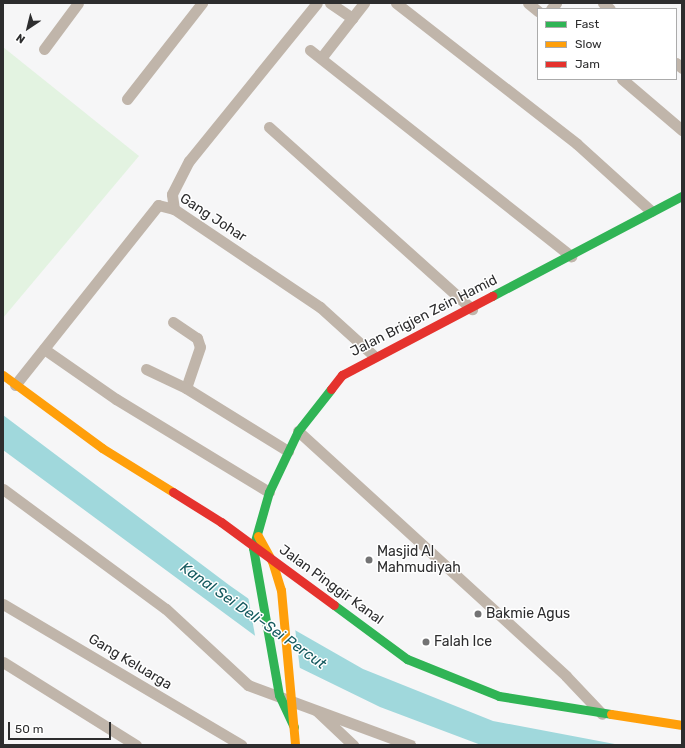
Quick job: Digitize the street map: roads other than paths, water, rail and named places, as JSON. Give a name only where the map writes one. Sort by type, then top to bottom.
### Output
[{"type":"main road","name":"Jalan Brigjen Zein Hamid","points":[[253,548],[258,536],[269,492],[298,431],[342,375],[374,356],[472,309],[651,211],[682,196]]},
{"type":"main road","name":"Jalan Pinggir Kanal","points":[[3,375],[102,448],[213,516],[253,548],[407,659],[499,696],[604,715],[682,725]]},
{"type":"main road","points":[[258,536],[272,561],[281,590],[284,695]]},
{"type":"main road","points":[[253,548],[284,695],[294,727],[295,745]]},
{"type":"street","points":[[44,49],[78,3]]},
{"type":"street","points":[[127,99],[202,3]]},
{"type":"street","points":[[174,209],[172,194],[189,161],[317,3]]},
{"type":"street","points":[[330,3],[352,18]]},
{"type":"street","points":[[321,58],[364,3]]},
{"type":"street","points":[[396,3],[577,144],[651,211]]},
{"type":"street","points":[[528,3],[537,10]]},
{"type":"street","points":[[310,50],[571,256]]},
{"type":"street","points":[[623,80],[682,130]]},
{"type":"street","points":[[269,127],[472,309]]},
{"type":"street","name":"Gang Johar","points":[[15,385],[158,205],[174,209],[320,307],[374,356]]},
{"type":"street","points":[[173,322],[197,338],[200,347],[186,388]]},
{"type":"street","points":[[44,349],[116,399],[269,492]]},
{"type":"street","points":[[146,369],[186,388],[288,451]]},
{"type":"street","points":[[298,431],[566,676],[604,715]]},
{"type":"street","points":[[3,489],[166,609],[248,685],[284,695],[410,745]]},
{"type":"street","name":"Gang Keluarga","points":[[3,604],[241,745]]},
{"type":"street","points":[[3,662],[136,745]]},
{"type":"street","points":[[314,708],[353,745]]},
{"type":"water","name":"Kanal Sei Deli–Sei Percut","points":[[3,415],[229,585],[286,625],[363,669],[493,721],[620,745],[481,745],[380,707],[296,666],[3,450]]},
{"type":"place","name":"Masjid Al Mahmudiyah","points":[[369,560]]},
{"type":"place","name":"Bakmie Agus","points":[[478,614]]},
{"type":"place","name":"Falah Ice","points":[[426,642]]}]
